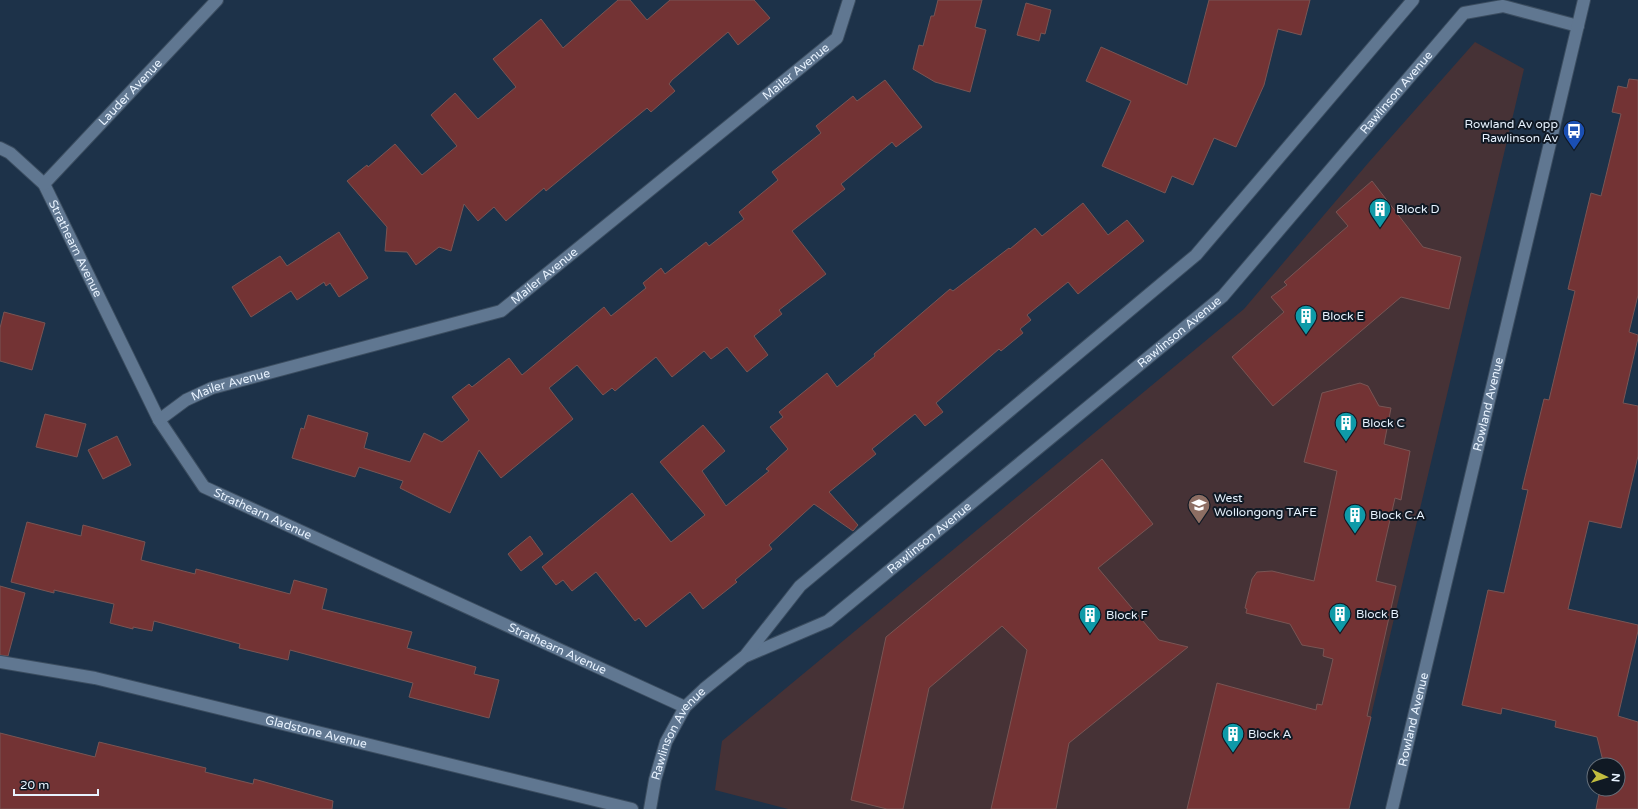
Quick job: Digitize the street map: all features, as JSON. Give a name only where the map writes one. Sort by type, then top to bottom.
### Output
[{"type":"street","name":"Lauder Avenue","points":[[44,184],[217,0]]},
{"type":"street","name":"Mailer Avenue","points":[[159,420],[186,400],[212,388],[501,311],[837,38],[850,0]]},
{"type":"street","name":"Rawlinson Avenue","points":[[650,809],[655,780],[666,742],[685,707],[704,689],[745,656],[800,586],[1196,255],[1413,0]]},
{"type":"street","name":"Rowland Avenue","points":[[1392,809],[1584,0]]},
{"type":"street","name":"Rawlinson Avenue","points":[[745,656],[828,621],[1223,296],[1464,13],[1503,6],[1578,26]]},
{"type":"street","name":"Strathearn Avenue","points":[[0,148],[10,153],[44,184],[159,420],[204,487],[685,707]]},
{"type":"street","name":"Gladstone Avenue","points":[[0,662],[95,678],[632,809]]},
{"type":"shaded area","name":"West Wollongong TAFE","points":[[1475,42],[1524,69],[1349,809],[788,809],[715,790],[722,741],[1244,309],[1369,162]]},
{"type":"building","points":[[618,0],[630,0],[647,20],[670,0],[754,0],[770,18],[738,45],[728,32],[672,80],[669,84],[675,91],[651,112],[647,108],[546,191],[544,188],[506,221],[494,207],[478,221],[464,204],[451,251],[439,247],[416,265],[407,252],[385,251],[387,227],[347,181],[367,165],[368,167],[395,144],[422,175],[457,146],[431,115],[455,93],[478,119],[516,87],[493,59],[541,19],[563,48]]},
{"type":"building","points":[[938,0],[982,0],[975,27],[986,30],[970,92],[935,82],[913,69],[919,45],[923,46],[931,16],[934,16]]},
{"type":"building","points":[[1209,0],[1310,0],[1301,35],[1278,29],[1264,85],[1236,147],[1214,138],[1193,185],[1172,176],[1165,193],[1102,166],[1131,101],[1086,81],[1101,47],[1187,85]]},
{"type":"building","points":[[1026,3],[1051,10],[1045,34],[1041,33],[1039,41],[1017,35]]},
{"type":"building","points":[[1629,79],[1638,80],[1638,295],[1629,332],[1638,335],[1638,338],[1623,403],[1638,406],[1638,456],[1621,528],[1589,521],[1568,609],[1638,625],[1638,631],[1618,716],[1638,722],[1638,809],[1596,809],[1598,797],[1626,797],[1626,757],[1602,757],[1597,737],[1555,727],[1556,721],[1502,708],[1501,714],[1462,705],[1488,590],[1504,593],[1528,490],[1522,489],[1544,399],[1549,400],[1575,291],[1568,289],[1591,193],[1601,196],[1621,114],[1612,112],[1618,86],[1627,88]]},
{"type":"building","points":[[885,80],[922,127],[896,147],[892,142],[841,184],[845,189],[792,231],[826,274],[779,310],[782,314],[754,336],[768,355],[747,372],[727,347],[711,359],[704,351],[672,377],[656,357],[615,391],[612,388],[603,395],[577,365],[549,388],[573,419],[501,478],[479,450],[450,513],[400,488],[403,481],[359,467],[355,477],[292,458],[301,428],[304,429],[308,415],[368,433],[364,448],[410,462],[424,433],[442,442],[469,420],[452,397],[469,384],[472,387],[509,358],[522,375],[604,307],[611,316],[646,288],[643,283],[661,268],[665,274],[706,242],[709,246],[744,219],[739,212],[778,180],[772,172],[821,133],[816,126],[853,96],[857,101]]},
{"type":"building","points":[[1372,181],[1423,247],[1461,257],[1449,309],[1401,297],[1273,406],[1232,357],[1284,312],[1271,297],[1287,285],[1284,282],[1348,226],[1336,212]]},
{"type":"building","points":[[1083,203],[1108,235],[1127,220],[1144,241],[1078,294],[1068,282],[1027,315],[1031,320],[1020,329],[1023,333],[1001,351],[999,349],[936,403],[943,412],[925,426],[915,414],[872,449],[876,454],[829,492],[858,525],[853,531],[814,504],[769,545],[772,549],[735,580],[737,582],[703,609],[690,592],[646,627],[639,618],[635,621],[596,572],[572,591],[563,580],[556,585],[542,567],[632,493],[671,542],[705,515],[660,462],[703,425],[725,451],[702,471],[726,506],[769,471],[766,469],[788,449],[770,427],[783,417],[779,412],[827,373],[837,387],[875,356],[874,354],[950,289],[953,291],[1009,248],[1010,249],[1035,228],[1042,236]]},
{"type":"building","points":[[339,232],[368,278],[339,297],[330,283],[326,286],[324,282],[297,300],[291,291],[251,317],[232,287],[280,256],[287,266]]},
{"type":"building","points":[[4,312],[45,323],[32,370],[0,361],[0,328]]},
{"type":"building","points":[[1360,383],[1368,386],[1379,406],[1391,408],[1384,444],[1410,451],[1401,500],[1395,498],[1376,581],[1396,586],[1367,716],[1371,717],[1349,809],[1187,809],[1217,683],[1316,710],[1317,704],[1322,705],[1333,659],[1323,656],[1324,649],[1302,645],[1290,624],[1246,613],[1247,609],[1245,608],[1252,579],[1257,572],[1272,571],[1314,581],[1337,471],[1304,462],[1322,393]]},
{"type":"building","points":[[45,414],[86,424],[77,457],[36,447]]},
{"type":"building","points":[[117,436],[131,465],[103,479],[88,450]]},
{"type":"building","name":"Block F","points":[[1102,459],[1153,524],[1098,568],[1159,640],[1188,647],[1069,743],[1056,809],[991,809],[1027,650],[1002,626],[929,688],[903,809],[887,809],[851,800],[886,637]]},
{"type":"building","points":[[27,522],[81,536],[83,525],[145,542],[141,560],[195,574],[196,569],[290,594],[294,580],[327,589],[322,609],[412,632],[407,648],[476,667],[474,674],[499,680],[489,718],[409,697],[413,683],[290,650],[288,660],[239,648],[240,644],[154,621],[152,631],[133,627],[133,629],[110,623],[114,604],[54,590],[54,593],[11,582]]},
{"type":"building","points":[[530,536],[543,554],[521,571],[508,554]]},
{"type":"building","points":[[0,586],[25,593],[8,656],[0,655]]},
{"type":"building","points":[[0,733],[95,757],[99,742],[206,768],[205,772],[253,784],[254,779],[333,801],[332,809],[0,809]]},
{"type":"place","name":"Rowland Av opp Rawlinson Av","points":[[1574,150]]},
{"type":"place","name":"Block D","points":[[1380,228]]},
{"type":"place","name":"Block E","points":[[1306,336]]},
{"type":"place","name":"Block C","points":[[1346,442]]},
{"type":"place","name":"West Wollongong TAFE","points":[[1199,524]]},
{"type":"place","name":"Block C.A","points":[[1355,534]]},
{"type":"place","name":"Block F","points":[[1090,634]]},
{"type":"place","name":"Block B","points":[[1340,634]]},
{"type":"place","name":"Block A","points":[[1233,754]]}]
